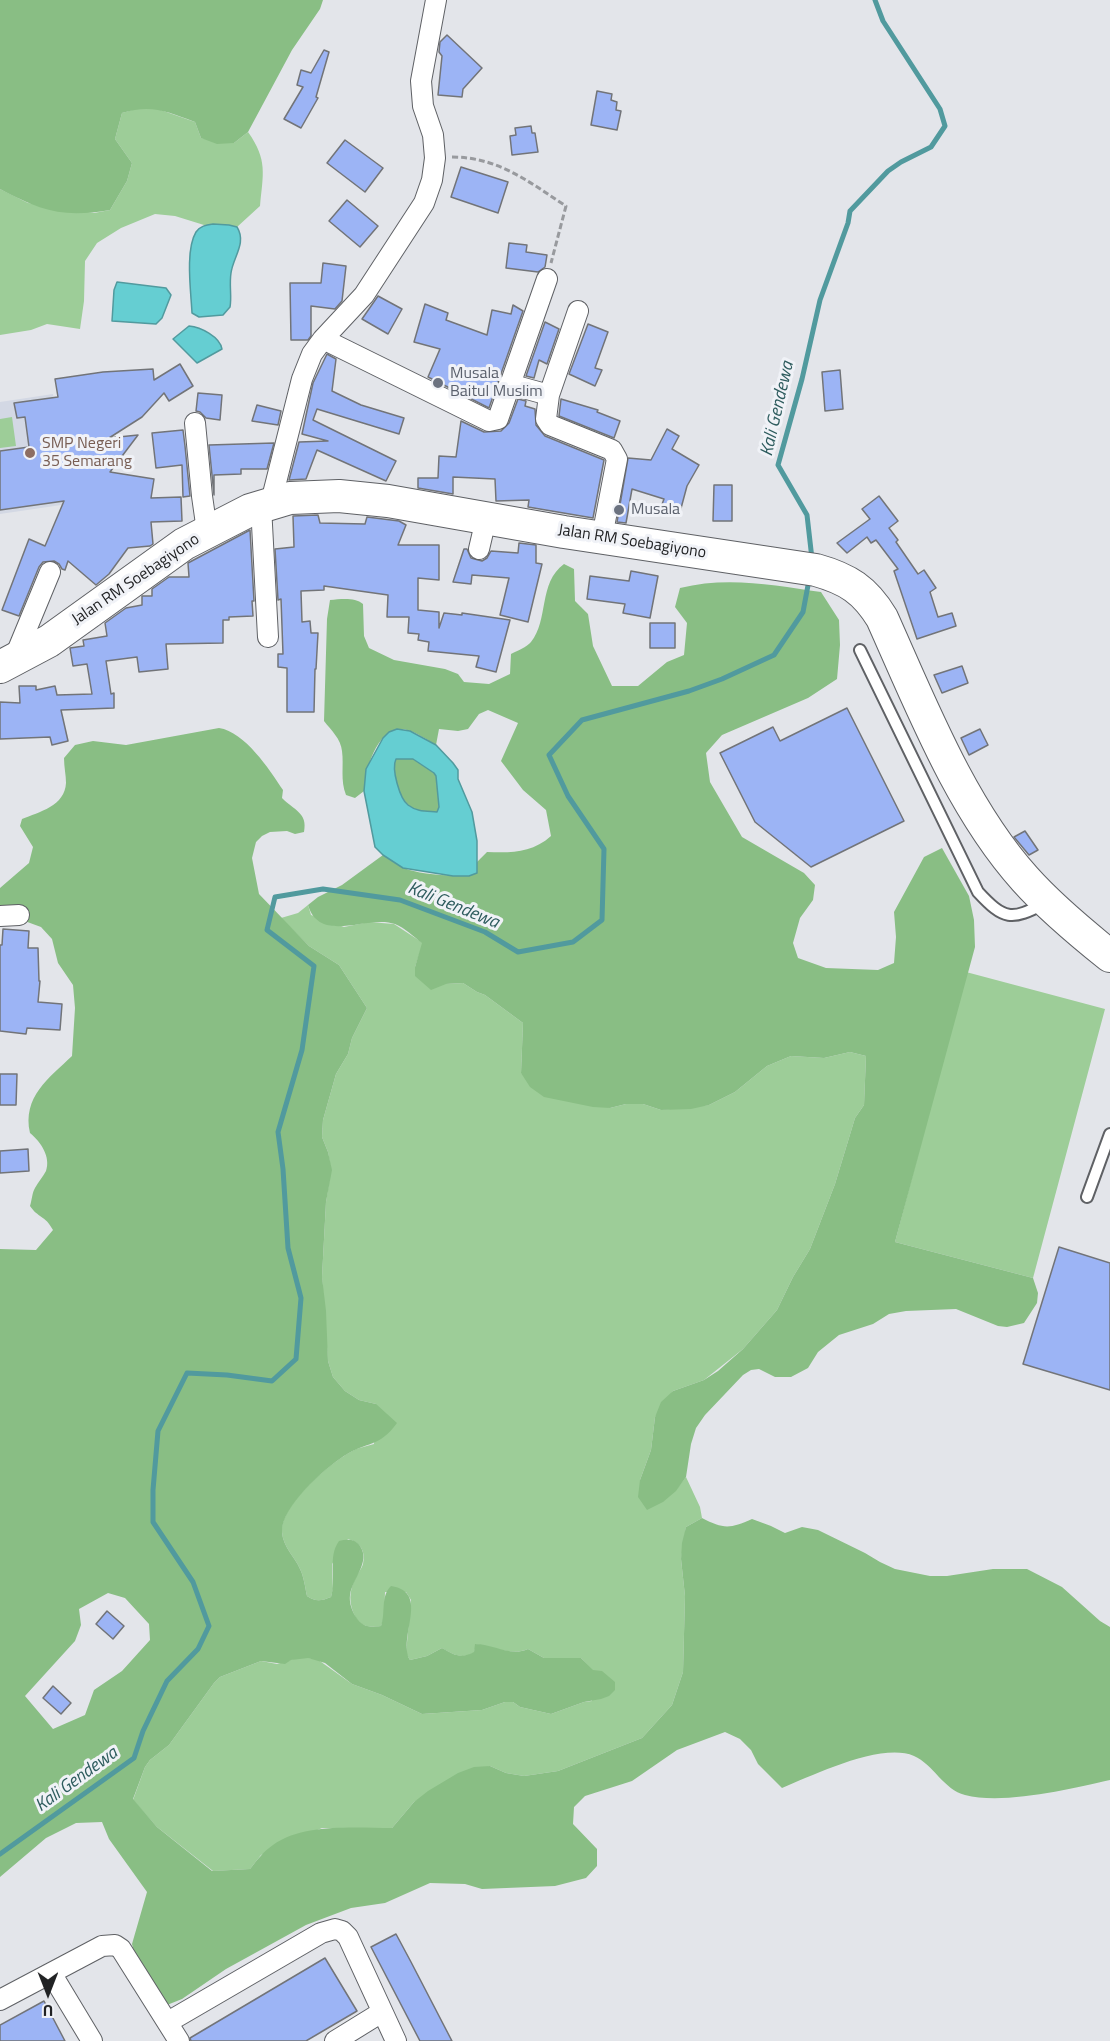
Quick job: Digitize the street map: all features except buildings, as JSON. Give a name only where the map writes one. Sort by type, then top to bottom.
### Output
[{"type":"main road","name":"Jalan RM Soebagiyono","points":[[7,664],[49,641],[184,544],[266,504],[290,498],[316,495],[388,501],[486,519],[816,570],[832,575],[860,590],[874,605],[928,720],[982,822],[1025,879],[1080,932],[1110,956]]},
{"type":"street","points":[[268,637],[266,504],[302,379],[312,354],[323,339],[364,295],[424,203],[432,180],[435,158],[433,135],[423,106],[421,81],[436,0]]},
{"type":"street","points":[[323,339],[489,421],[494,421],[498,419],[547,279]]},
{"type":"street","points":[[578,311],[549,395],[546,419],[550,425],[612,450],[616,455],[602,537]]},
{"type":"street","points":[[509,384],[549,395]]},
{"type":"street","points":[[195,423],[207,531]]},
{"type":"street","points":[[479,549],[486,519]]},
{"type":"street","points":[[7,664],[50,572]]},
{"type":"street","points":[[168,2022],[289,1950],[321,1933],[335,1929],[342,1931],[348,1937],[396,2041]]},
{"type":"street","points":[[0,2000],[102,1946],[115,1945],[121,1949],[179,2041]]},
{"type":"street","points":[[51,1974],[92,2041]]},
{"type":"street","points":[[335,2041],[382,2013]]},
{"type":"lane","points":[[860,650],[978,892],[1001,913],[1013,916],[1025,914],[1048,902]]},
{"type":"lane","points":[[1087,1197],[1110,1134]]},
{"type":"path","points":[[435,158],[470,157],[513,171],[566,206],[547,279]]},
{"type":"shaded area","name":"SMP Negeri 35 Semarang","points":[[53,394],[68,504],[0,514],[0,402]]},
{"type":"green space","points":[[0,0],[323,0],[320,9],[292,50],[248,132],[234,143],[217,144],[201,138],[195,122],[176,115],[151,109],[122,113],[115,139],[132,163],[127,181],[110,210],[65,213],[28,203],[0,189]]},
{"type":"green space","points":[[139,108],[155,108],[195,122],[201,138],[234,143],[248,132],[259,151],[263,168],[260,206],[237,227],[204,225],[175,216],[155,214],[121,228],[97,243],[85,261],[84,301],[80,329],[47,324],[31,330],[0,335],[0,189],[28,203],[94,213],[110,210],[127,181],[132,163],[115,139],[122,113]]},
{"type":"green space","points":[[12,417],[16,446],[0,448],[0,419]]},
{"type":"green space","points":[[564,564],[574,569],[575,601],[588,614],[593,646],[612,686],[638,686],[667,662],[684,655],[687,623],[675,607],[680,588],[697,584],[733,582],[768,584],[821,592],[839,620],[840,645],[837,679],[808,698],[722,735],[706,753],[710,782],[742,837],[804,873],[815,885],[813,900],[800,918],[793,943],[798,958],[826,968],[878,970],[894,963],[896,937],[894,912],[924,857],[942,848],[969,896],[974,920],[975,947],[895,1242],[1033,1278],[1038,1293],[1037,1303],[1024,1323],[1007,1327],[998,1326],[956,1309],[906,1311],[889,1314],[873,1324],[839,1335],[818,1352],[808,1368],[791,1377],[775,1377],[759,1369],[751,1370],[743,1375],[705,1415],[696,1428],[686,1477],[676,1491],[663,1502],[647,1510],[638,1497],[640,1480],[651,1450],[655,1417],[661,1402],[673,1391],[704,1380],[718,1371],[743,1349],[777,1310],[810,1249],[835,1184],[855,1118],[864,1105],[866,1056],[850,1052],[824,1058],[791,1056],[767,1066],[735,1092],[709,1105],[691,1109],[661,1110],[643,1104],[626,1104],[610,1108],[593,1107],[544,1097],[530,1087],[521,1073],[523,1023],[485,995],[463,983],[446,984],[431,990],[415,976],[415,967],[422,943],[399,926],[372,922],[334,926],[314,917],[308,905],[318,897],[342,885],[383,855],[404,868],[420,872],[470,875],[477,873],[477,862],[487,852],[513,852],[529,849],[551,836],[546,810],[523,790],[501,761],[518,723],[488,710],[479,714],[468,729],[458,731],[439,729],[436,745],[407,730],[396,730],[387,734],[380,741],[370,761],[364,791],[355,798],[346,795],[340,743],[324,721],[327,619],[330,600],[352,599],[363,604],[364,636],[369,648],[394,660],[445,669],[458,674],[464,682],[489,684],[510,674],[511,654],[531,642],[537,633],[550,581]]},
{"type":"green space","points":[[219,728],[238,736],[256,753],[283,790],[282,798],[299,812],[305,826],[304,832],[295,834],[287,831],[270,832],[256,842],[252,858],[259,894],[309,946],[339,965],[367,1008],[352,1038],[348,1054],[336,1074],[323,1120],[322,1137],[332,1170],[326,1202],[322,1277],[328,1361],[333,1377],[345,1391],[359,1400],[376,1404],[397,1423],[384,1437],[352,1451],[326,1470],[305,1489],[288,1511],[282,1532],[283,1537],[301,1572],[307,1596],[319,1600],[331,1597],[335,1548],[339,1541],[354,1541],[360,1546],[363,1558],[351,1589],[350,1604],[353,1612],[364,1625],[381,1626],[384,1600],[388,1590],[391,1586],[403,1590],[409,1597],[411,1606],[407,1640],[410,1660],[427,1656],[442,1648],[461,1656],[474,1652],[475,1644],[515,1652],[528,1649],[544,1658],[581,1658],[593,1670],[602,1671],[615,1682],[615,1690],[609,1696],[551,1714],[520,1707],[513,1702],[505,1702],[482,1710],[422,1714],[352,1684],[325,1663],[308,1658],[291,1660],[285,1664],[261,1661],[220,1677],[169,1745],[145,1767],[133,1799],[157,1827],[212,1871],[250,1869],[270,1847],[299,1833],[330,1828],[392,1828],[414,1802],[428,1791],[458,1773],[474,1767],[490,1766],[506,1773],[524,1776],[558,1771],[642,1738],[672,1705],[683,1672],[685,1596],[681,1559],[682,1543],[686,1527],[702,1518],[721,1526],[738,1525],[752,1519],[785,1533],[802,1527],[818,1530],[895,1569],[930,1576],[947,1576],[993,1569],[1027,1569],[1062,1587],[1110,1627],[1110,1780],[1037,1795],[981,1798],[965,1795],[951,1788],[914,1756],[884,1753],[829,1768],[782,1788],[758,1764],[751,1750],[740,1739],[725,1732],[677,1750],[632,1781],[585,1796],[574,1807],[573,1824],[597,1849],[597,1866],[586,1878],[555,1886],[482,1889],[465,1884],[430,1883],[385,1903],[351,1908],[306,1925],[226,1969],[182,1999],[167,2005],[136,1959],[132,1944],[147,1892],[109,1839],[102,1822],[76,1823],[46,1838],[0,1877],[0,1249],[36,1250],[53,1230],[30,1206],[34,1190],[46,1171],[47,1160],[41,1145],[30,1133],[30,1109],[39,1089],[72,1056],[75,1008],[73,985],[58,963],[52,939],[41,927],[0,912],[0,888],[29,863],[33,847],[20,826],[22,819],[43,811],[61,797],[66,783],[64,758],[75,745],[93,741],[126,745]],"holes":[[[108,1593],[125,1598],[149,1624],[150,1640],[122,1671],[94,1690],[85,1715],[53,1729],[25,1696],[75,1641],[81,1625],[79,1609]]]},
{"type":"green space","points":[[396,759],[413,759],[434,773],[439,807],[437,812],[417,810],[401,796],[395,781]]},
{"type":"green space","points":[[308,905],[311,915],[344,927],[369,922],[394,924],[423,943],[415,967],[446,984],[463,983],[485,995],[523,1023],[521,1073],[610,1108],[626,1104],[643,1104],[661,1110],[709,1105],[735,1092],[767,1066],[791,1056],[824,1058],[850,1052],[866,1056],[864,1105],[855,1118],[835,1184],[810,1249],[777,1310],[743,1349],[704,1380],[673,1391],[655,1417],[651,1450],[640,1480],[675,1491],[686,1477],[700,1507],[702,1518],[686,1527],[681,1559],[685,1596],[683,1672],[672,1705],[642,1738],[558,1771],[524,1776],[506,1773],[490,1766],[414,1802],[392,1828],[322,1828],[261,1855],[250,1869],[213,1871],[157,1827],[133,1800],[145,1767],[169,1745],[220,1677],[261,1661],[277,1664],[300,1657],[317,1659],[352,1684],[422,1714],[482,1710],[505,1702],[513,1702],[520,1707],[551,1714],[592,1701],[593,1671],[581,1658],[544,1658],[528,1649],[515,1652],[476,1644],[474,1653],[465,1656],[450,1653],[442,1648],[427,1656],[410,1660],[406,1653],[411,1600],[406,1592],[385,1592],[384,1618],[381,1626],[364,1625],[353,1613],[351,1592],[364,1559],[359,1545],[348,1539],[332,1564],[331,1597],[319,1600],[307,1596],[301,1572],[285,1542],[282,1532],[284,1521],[298,1496],[334,1463],[356,1449],[374,1444],[376,1404],[359,1400],[345,1391],[333,1377],[328,1361],[322,1277],[326,1202],[331,1170],[328,1152],[322,1137],[323,1120],[336,1074],[348,1054],[352,1038],[367,1008],[339,965],[309,946],[281,918],[298,913]]},
{"type":"green space","points":[[966,972],[1105,1009],[1033,1278],[895,1242]]},
{"type":"water","points":[[213,224],[237,227],[241,239],[231,273],[230,307],[223,315],[199,317],[192,313],[191,249],[196,232],[203,226]]},
{"type":"water","points":[[117,282],[166,288],[171,295],[162,318],[156,324],[112,321],[114,290]]},
{"type":"water","points":[[189,326],[209,333],[218,340],[222,349],[197,363],[173,339]]},
{"type":"water","points":[[397,729],[410,731],[436,745],[458,770],[458,779],[472,812],[477,841],[477,873],[469,876],[453,876],[403,868],[375,847],[364,791],[366,769],[383,738],[389,732]],"holes":[[[396,759],[413,759],[436,776],[439,807],[437,812],[415,809],[408,805],[402,797],[395,776]]]},
{"type":"waterway","name":"Kali Gendewa","points":[[812,559],[807,515],[778,465],[802,379],[820,300],[848,223],[850,211],[888,171],[931,147],[945,126],[940,109],[883,21],[875,0]]},
{"type":"waterway","name":"Kali Gendewa","points":[[0,1854],[134,1758],[143,1731],[167,1681],[198,1649],[209,1626],[193,1582],[153,1522],[158,1431],[187,1373],[272,1381],[296,1359],[301,1298],[288,1248],[283,1169],[278,1132],[302,1050],[314,966],[267,930],[275,897],[323,889],[400,900],[485,932],[518,952],[573,942],[602,920],[604,849],[568,796],[549,755],[582,720],[689,691],[722,679],[774,655],[803,612],[809,580]]},
{"type":"place","name":"Musala Baitul Muslim","points":[[438,383]]},
{"type":"place","name":"SMP Negeri 35 Semarang","points":[[30,453]]},
{"type":"place","name":"Musala","points":[[619,510]]}]
